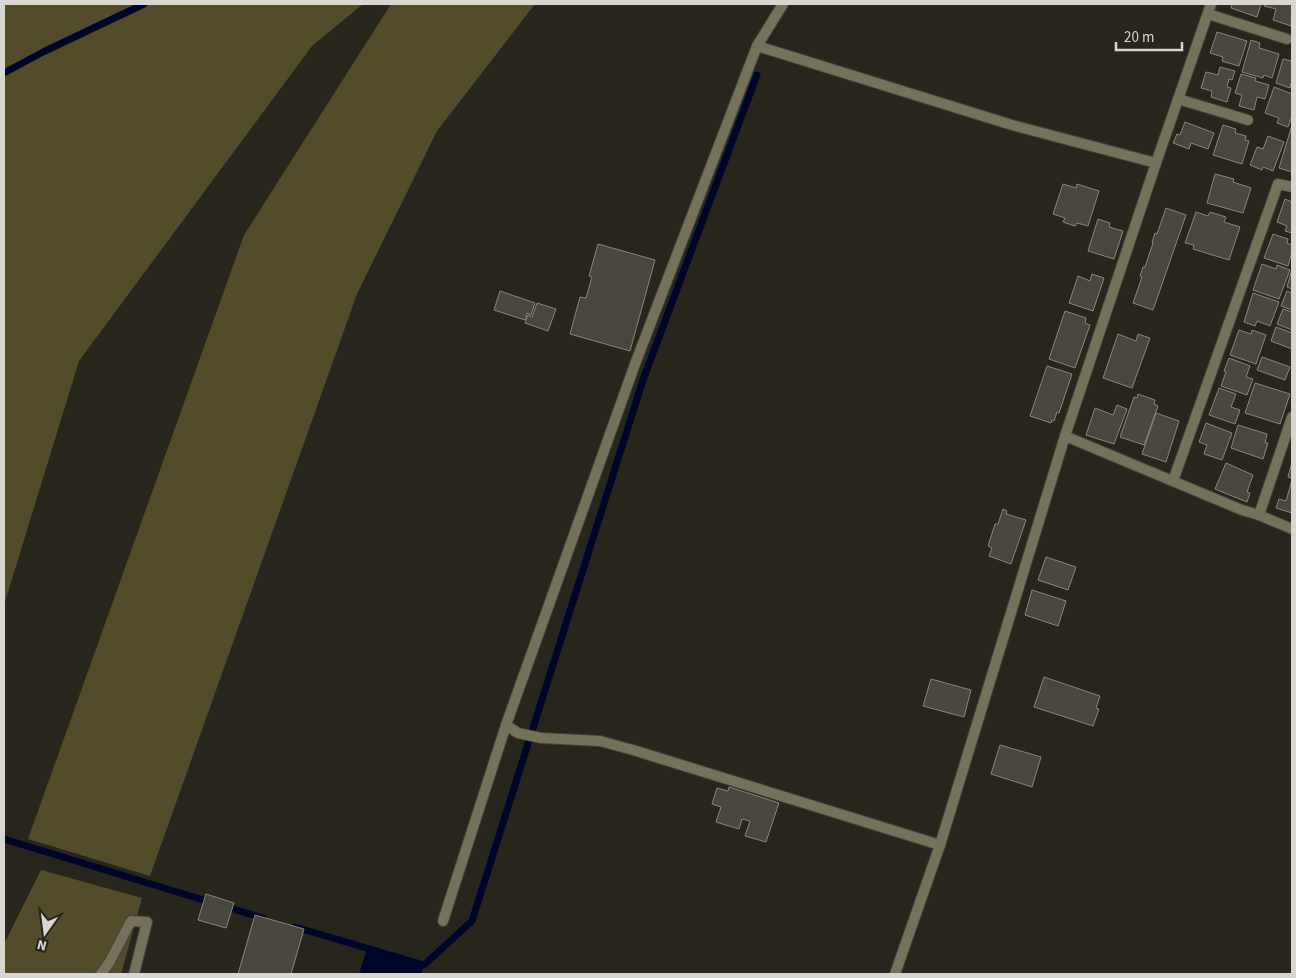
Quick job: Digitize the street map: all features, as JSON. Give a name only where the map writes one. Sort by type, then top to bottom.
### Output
[{"type":"street","points":[[443,921],[506,725],[635,364],[758,46],[783,4]]},
{"type":"street","points":[[894,974],[940,845],[1065,436],[1156,162],[1211,4]]},
{"type":"street","points":[[1208,14],[1287,39]]},
{"type":"street","points":[[758,46],[1012,125],[1156,162]]},
{"type":"street","points":[[1178,99],[1248,120]]},
{"type":"street","points":[[1173,481],[1278,184],[1292,188]]},
{"type":"street","points":[[1259,515],[1292,417]]},
{"type":"street","points":[[1065,436],[1292,529]]},
{"type":"street","points":[[506,725],[518,733],[541,738],[600,742],[633,750],[940,845]]},
{"type":"street","points":[[101,974],[109,963],[131,921],[147,922],[134,974]]},
{"type":"shaded area","points":[[4,4],[363,4],[312,46],[79,361],[4,605]]},
{"type":"shaded area","points":[[391,4],[535,4],[437,131],[357,294],[150,876],[28,839],[244,235]]},
{"type":"shaded area","points":[[41,870],[142,898],[121,974],[4,974],[4,944]]},
{"type":"water","points":[[367,949],[424,965],[421,974],[359,974]]},
{"type":"building","points":[[1232,4],[1261,4],[1257,17],[1231,8]]},
{"type":"building","points":[[1265,4],[1292,4],[1291,26],[1273,20],[1276,9],[1264,6]]},
{"type":"building","points":[[1217,32],[1247,41],[1239,66],[1222,61],[1223,57],[1210,53]]},
{"type":"building","points":[[1251,40],[1260,43],[1259,48],[1279,54],[1272,78],[1264,75],[1263,78],[1242,72]]},
{"type":"building","points":[[1283,59],[1292,61],[1292,84],[1290,88],[1276,83]]},
{"type":"building","points":[[1220,67],[1235,71],[1232,80],[1229,79],[1227,87],[1231,88],[1227,102],[1211,97],[1212,91],[1201,88],[1206,72],[1218,75]]},
{"type":"building","points":[[1241,74],[1256,78],[1255,81],[1269,85],[1265,99],[1257,97],[1254,110],[1239,106],[1242,95],[1235,93]]},
{"type":"building","points":[[1274,87],[1292,94],[1292,116],[1288,127],[1277,123],[1279,118],[1265,113]]},
{"type":"building","points":[[1185,122],[1214,133],[1208,149],[1191,143],[1189,149],[1173,143],[1177,134],[1180,135]]},
{"type":"building","points":[[1223,125],[1236,129],[1235,133],[1246,136],[1245,140],[1249,141],[1242,164],[1213,155]]},
{"type":"building","points":[[1292,125],[1292,172],[1279,168]]},
{"type":"building","points":[[1268,136],[1284,142],[1273,171],[1263,167],[1262,170],[1250,165],[1257,147],[1263,149]]},
{"type":"building","points":[[1215,174],[1234,179],[1233,182],[1251,188],[1243,213],[1207,203]]},
{"type":"building","points":[[1063,184],[1076,188],[1077,184],[1099,191],[1088,226],[1077,223],[1075,226],[1063,222],[1065,218],[1053,214]]},
{"type":"building","points":[[1285,199],[1292,202],[1292,233],[1285,231],[1287,226],[1277,222]]},
{"type":"building","points":[[1166,208],[1186,215],[1153,310],[1133,303],[1142,277],[1140,276],[1143,267],[1145,267],[1155,233],[1157,234]]},
{"type":"building","points":[[1196,212],[1208,216],[1210,212],[1226,217],[1224,222],[1240,227],[1229,260],[1193,249],[1194,245],[1185,243]]},
{"type":"building","points":[[1098,219],[1110,223],[1109,227],[1123,231],[1114,259],[1088,251]]},
{"type":"building","points":[[1273,234],[1288,239],[1287,243],[1292,245],[1288,266],[1264,258]]},
{"type":"building","points":[[598,244],[655,260],[630,351],[570,334],[580,297],[586,298],[592,277],[589,276]]},
{"type":"building","points":[[1262,264],[1276,269],[1277,265],[1290,270],[1279,299],[1253,290]]},
{"type":"building","points":[[1292,269],[1292,289],[1287,287]]},
{"type":"building","points":[[1092,274],[1104,278],[1093,311],[1069,303],[1078,276],[1090,281]]},
{"type":"building","points":[[500,291],[535,303],[531,315],[527,313],[525,320],[494,310]]},
{"type":"building","points":[[1287,291],[1292,293],[1292,310],[1281,306]]},
{"type":"building","points":[[1253,293],[1279,302],[1270,326],[1257,321],[1255,326],[1244,322]]},
{"type":"building","points":[[537,303],[556,309],[548,331],[525,323],[528,315],[532,317]]},
{"type":"building","points":[[1283,309],[1292,312],[1292,330],[1277,324]]},
{"type":"building","points":[[1065,311],[1086,318],[1085,323],[1090,325],[1075,368],[1049,359]]},
{"type":"building","points":[[1276,327],[1292,333],[1292,349],[1271,341]]},
{"type":"building","points":[[1239,330],[1251,334],[1252,330],[1266,335],[1256,364],[1230,355]]},
{"type":"building","points":[[1118,334],[1136,341],[1138,334],[1150,338],[1132,388],[1103,378]]},
{"type":"building","points":[[1262,357],[1290,367],[1285,380],[1257,370]]},
{"type":"building","points":[[1229,358],[1250,366],[1246,377],[1253,379],[1247,395],[1221,386]]},
{"type":"building","points":[[1047,366],[1072,374],[1059,413],[1057,412],[1054,421],[1052,420],[1051,423],[1030,416]]},
{"type":"building","points":[[1255,383],[1290,394],[1280,424],[1245,413]]},
{"type":"building","points":[[1219,388],[1236,394],[1231,407],[1240,410],[1235,424],[1209,415]]},
{"type":"building","points":[[1138,394],[1155,400],[1154,404],[1158,406],[1144,445],[1120,437],[1134,397],[1137,398]]},
{"type":"building","points":[[1117,405],[1127,409],[1114,444],[1086,435],[1095,408],[1113,415]]},
{"type":"building","points":[[1156,413],[1179,421],[1166,462],[1142,454]]},
{"type":"building","points":[[1206,423],[1232,433],[1222,460],[1204,454],[1207,445],[1199,442]]},
{"type":"building","points":[[1238,425],[1267,434],[1265,443],[1268,443],[1263,459],[1231,448]]},
{"type":"building","points":[[1292,462],[1292,478],[1288,477]]},
{"type":"building","points":[[1226,463],[1253,475],[1247,492],[1250,493],[1247,502],[1215,489]]},
{"type":"building","points":[[1292,480],[1292,513],[1276,508],[1279,499],[1286,501]]},
{"type":"building","points":[[1003,509],[1007,511],[1006,514],[1026,520],[1011,564],[989,556],[992,548],[988,546],[995,524],[998,524]]},
{"type":"building","points":[[1046,557],[1076,567],[1068,590],[1038,580]]},
{"type":"building","points":[[1032,590],[1066,601],[1058,626],[1025,615]]},
{"type":"building","points":[[1044,677],[1100,696],[1096,708],[1099,709],[1093,726],[1034,707]]},
{"type":"building","points":[[931,679],[971,690],[964,717],[923,706]]},
{"type":"building","points":[[1000,745],[1041,757],[1032,787],[991,774]]},
{"type":"building","points":[[729,787],[779,803],[766,842],[745,836],[750,821],[742,819],[739,829],[716,822],[721,807],[712,804],[717,788],[728,791]]},
{"type":"building","points":[[206,894],[234,903],[226,928],[198,920]]},
{"type":"building","points":[[255,915],[304,929],[291,974],[238,974]]},
{"type":"waterway","points":[[4,73],[43,52],[144,4]]},
{"type":"waterway","points":[[295,927],[424,965],[472,921],[643,380],[757,75]]},
{"type":"waterway","points":[[4,839],[213,903]]},
{"type":"waterway","points":[[223,906],[263,918]]}]
